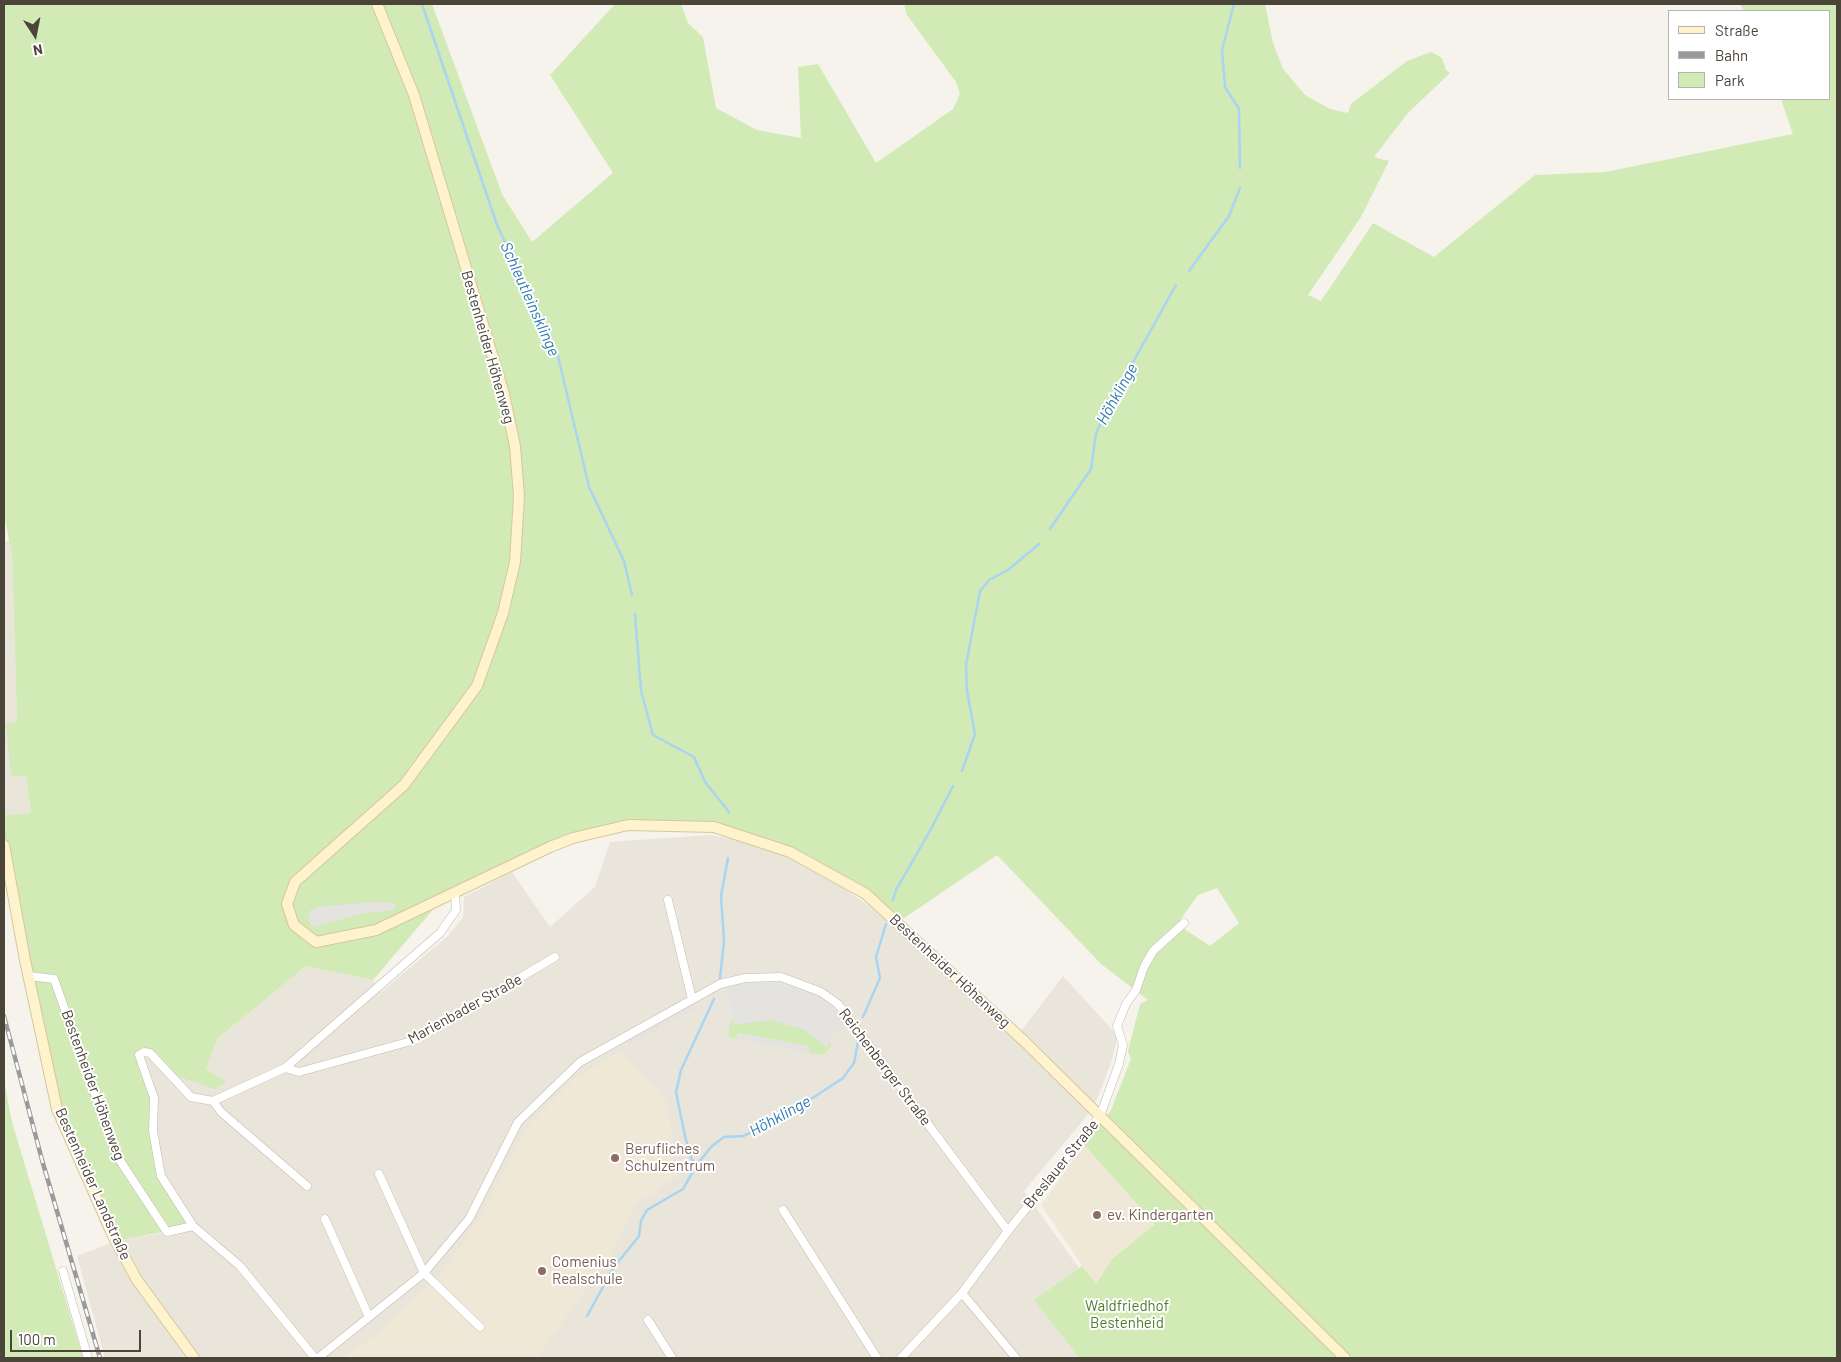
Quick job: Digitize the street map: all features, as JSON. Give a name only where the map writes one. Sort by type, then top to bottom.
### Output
[{"type":"street","name":"Bestenheider Höhenweg","points":[[377,4],[414,95],[504,394],[515,446],[519,496],[515,562],[504,613],[477,686],[404,785],[295,882],[287,904],[294,925],[316,942],[376,930],[515,863],[574,838],[628,825],[714,828],[790,852],[866,894],[1024,1041],[1345,1358]]},
{"type":"street","name":"Bestenheider Landstraße","points":[[4,845],[29,976],[58,1110],[113,1236],[137,1280],[194,1358]]},
{"type":"street","points":[[317,1358],[240,1266],[193,1226],[161,1176],[153,1131],[154,1098],[139,1055],[144,1052],[150,1053],[191,1097],[213,1101],[285,1068],[440,933],[456,910],[455,892]]},
{"type":"street","points":[[668,900],[692,999]]},
{"type":"street","name":"Breslauer Straße","points":[[900,1358],[962,1293],[1008,1231],[1100,1116],[1119,1064],[1123,1045],[1117,1026],[1126,1004],[1136,990],[1144,967],[1153,951],[1184,923]]},
{"type":"street","name":"Marienbader Straße","points":[[285,1068],[299,1072],[415,1040],[555,957]]},
{"type":"street","name":"Bestenheider Höhenweg","points":[[29,976],[54,979],[117,1156],[167,1232],[193,1226]]},
{"type":"street","name":"Reichenberger Straße","points":[[317,1358],[424,1273],[469,1219],[518,1122],[580,1062],[720,984],[745,978],[781,977],[821,992],[831,998],[848,1017],[1008,1231]]},
{"type":"street","points":[[213,1101],[221,1112],[307,1186]]},
{"type":"street","points":[[379,1174],[424,1273],[480,1327]]},
{"type":"street","points":[[783,1210],[877,1358]]},
{"type":"street","points":[[325,1219],[369,1317]]},
{"type":"street","points":[[62,1271],[88,1358]]},
{"type":"street","points":[[962,1293],[1016,1358]]},
{"type":"street","points":[[648,1320],[672,1358]]},
{"type":"shaded area","points":[[10,541],[17,721],[7,723],[11,777],[26,775],[31,813],[4,815],[4,542]]},
{"type":"shaded area","points":[[710,835],[748,842],[780,853],[843,888],[871,907],[1015,1039],[1063,976],[1118,1036],[1111,1063],[1098,1097],[1086,1117],[1024,1191],[1079,1268],[1034,1300],[1079,1358],[105,1358],[77,1256],[116,1241],[167,1232],[161,1176],[140,1055],[144,1052],[206,1069],[218,1038],[306,966],[373,980],[381,992],[448,936],[463,917],[464,897],[512,872],[550,927],[595,887],[610,842]]},
{"type":"shaded area","points":[[372,902],[395,903],[394,910],[360,914],[313,927],[309,921],[309,911],[320,907]]},
{"type":"shaded area","points":[[780,982],[822,997],[845,1020],[826,1047],[804,1029],[769,1020],[735,1025],[726,989],[745,983]]},
{"type":"shaded area","points":[[692,999],[694,1010],[629,1045],[625,1037]]},
{"type":"shaded area","points":[[738,1033],[809,1046],[808,1053],[737,1039]]},
{"type":"shaded area","points":[[621,1051],[667,1102],[677,1177],[635,1205],[612,1253],[537,1358],[343,1358],[378,1333],[442,1273],[479,1218],[528,1125],[576,1077]]},
{"type":"shaded area","name":"ev. Kindergarten","points":[[1084,1145],[1155,1224],[1112,1259],[1095,1285],[1041,1205]]},
{"type":"green space","name":"Waldfriedhof Bestenheid","points":[[4,4],[432,4],[502,194],[532,242],[613,173],[550,75],[615,4],[681,4],[688,23],[703,37],[716,108],[757,130],[801,138],[798,67],[818,64],[876,163],[953,109],[960,94],[956,82],[907,15],[904,4],[1265,4],[1273,43],[1283,69],[1305,95],[1330,109],[1348,113],[1351,104],[1407,61],[1431,52],[1442,58],[1446,70],[1450,73],[1408,113],[1374,157],[1389,161],[1361,217],[1308,295],[1321,301],[1373,223],[1434,257],[1535,175],[1605,172],[1793,134],[1781,100],[1831,100],[1831,10],[1743,10],[1740,4],[1837,4],[1837,1358],[1079,1358],[1034,1300],[1082,1266],[1096,1284],[1112,1259],[1155,1224],[1084,1145],[1111,1110],[1131,1059],[1128,1051],[1140,1004],[1148,1000],[1101,964],[997,855],[897,923],[866,894],[790,852],[714,827],[628,825],[573,838],[443,898],[373,980],[306,966],[218,1038],[206,1069],[226,1082],[215,1089],[171,1074],[151,1054],[140,1055],[155,1096],[153,1130],[161,1176],[193,1226],[116,1241],[57,1109],[4,845],[4,815],[31,813],[26,776],[11,777],[6,723],[17,721],[12,555],[4,514]],"holes":[[[1217,888],[1239,923],[1210,946],[1183,928],[1180,920],[1198,895]]]},
{"type":"green space","points":[[737,1018],[771,1019],[803,1029],[806,1022],[812,1027],[808,1033],[826,1047],[831,1042],[831,1046],[821,1055],[809,1052],[809,1046],[738,1033],[736,1039],[731,1038],[728,1034],[730,1024]]},
{"type":"green space","points":[[4,1080],[12,1122],[83,1358],[4,1358]]},
{"type":"waterway","name":"Schleutleinsklinge","points":[[422,4],[497,225],[558,356],[589,487],[624,561],[632,595]]},
{"type":"waterway","name":"Höhklinge","points":[[1234,4],[1222,50],[1225,87],[1239,109],[1240,168]]},
{"type":"waterway","name":"Höhklinge","points":[[1189,271],[1229,216],[1240,188]]},
{"type":"waterway","name":"Höhklinge","points":[[1050,529],[1091,469],[1096,433],[1176,285]]},
{"type":"waterway","name":"Höhklinge","points":[[962,771],[975,734],[967,691],[966,665],[980,591],[989,580],[1008,570],[1039,544]]},
{"type":"waterway","name":"Schleutleinsklinge","points":[[635,614],[641,691],[653,735],[694,757],[705,782],[729,812]]},
{"type":"waterway","name":"Höhklinge","points":[[893,900],[896,890],[953,786]]},
{"type":"waterway","name":"Schleutleinsklinge","points":[[720,978],[724,941],[721,896],[728,858]]},
{"type":"waterway","name":"Höhklinge","points":[[863,1017],[880,978],[876,957],[886,924]]},
{"type":"waterway","name":"Schleutleinsklinge","points":[[696,1166],[691,1158],[685,1136],[676,1092],[681,1070],[714,999]]},
{"type":"waterway","name":"Höhklinge","points":[[587,1316],[614,1267],[639,1236],[641,1221],[647,1210],[683,1189],[696,1166],[711,1147],[724,1137],[743,1136],[779,1120],[843,1078],[854,1063],[858,1042]]},
{"type":"railway","points":[[4,1016],[42,1160],[100,1358]]},
{"type":"place","name":"Berufliches Schulzentrum","points":[[615,1158]]},
{"type":"place","name":"ev. Kindergarten","points":[[1097,1215]]},
{"type":"place","name":"Comenius Realschule","points":[[542,1271]]}]
